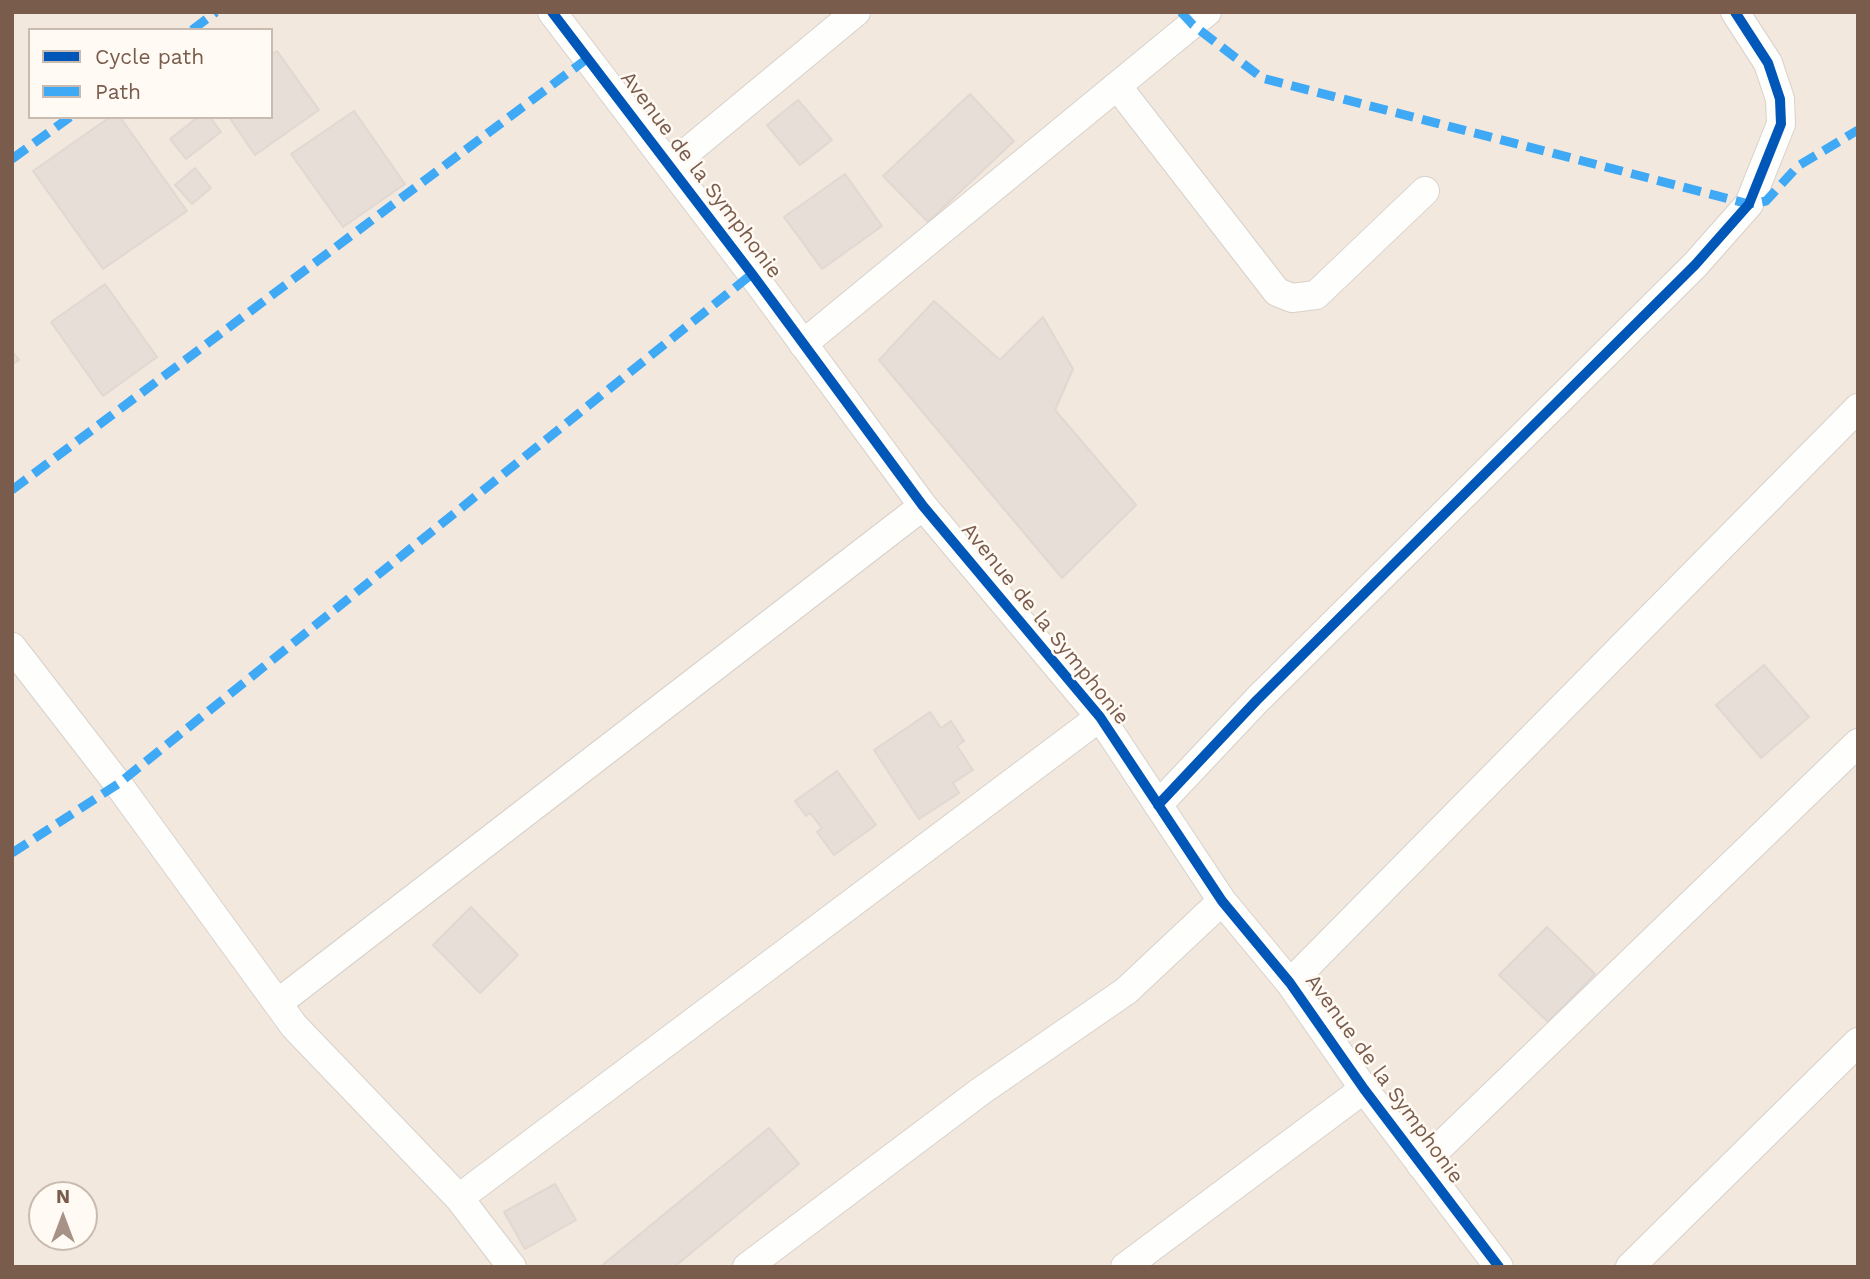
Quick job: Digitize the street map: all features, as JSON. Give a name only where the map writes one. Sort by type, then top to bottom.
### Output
[{"type":"street","name":"Avenue de la Symphonie","points":[[552,12],[923,506],[1100,717],[1222,901],[1290,983],[1364,1089],[1499,1267]]},
{"type":"street","points":[[670,166],[856,12]]},
{"type":"street","points":[[803,344],[1207,12]]},
{"type":"street","points":[[1158,804],[1257,700],[1695,265],[1749,204],[1781,124],[1780,99],[1768,63],[1735,12]]},
{"type":"street","points":[[1118,87],[1277,292],[1292,298],[1317,295],[1425,191]]},
{"type":"street","points":[[1290,983],[1858,408]]},
{"type":"street","points":[[278,1003],[923,506]]},
{"type":"street","points":[[12,647],[118,784],[294,1026],[458,1198],[512,1267]]},
{"type":"street","points":[[458,1198],[1100,717]]},
{"type":"street","points":[[1422,1164],[1858,743]]},
{"type":"street","points":[[747,1267],[981,1091],[1126,991],[1222,901]]},
{"type":"street","points":[[1630,1267],[1858,1042]]},
{"type":"street","points":[[1125,1267],[1364,1089]]},
{"type":"shaded area","points":[[12,12],[1858,12],[1858,1267],[12,1267]]},
{"type":"building","points":[[277,51],[319,110],[255,155],[230,119],[273,119],[273,54]]},
{"type":"building","points":[[970,94],[1014,141],[928,222],[883,176]]},
{"type":"building","points":[[798,100],[832,140],[800,165],[767,125]]},
{"type":"building","points":[[354,111],[405,184],[343,227],[291,154]]},
{"type":"building","points":[[107,119],[121,119],[187,211],[103,269],[33,171]]},
{"type":"building","points":[[195,119],[211,119],[221,132],[186,159],[170,139]]},
{"type":"building","points":[[195,168],[211,188],[192,204],[175,185]]},
{"type":"building","points":[[845,174],[882,226],[822,269],[784,217]]},
{"type":"building","points":[[105,284],[157,357],[103,396],[51,322]]},
{"type":"building","points":[[934,301],[1000,360],[1043,317],[1073,369],[1055,410],[1136,505],[1062,578],[879,360]]},
{"type":"building","points":[[12,351],[19,360],[12,365]]},
{"type":"building","points":[[1764,665],[1809,717],[1761,758],[1716,705]]},
{"type":"building","points":[[930,712],[941,728],[951,721],[964,741],[957,746],[973,770],[953,783],[959,793],[919,819],[874,750]]},
{"type":"building","points":[[837,771],[876,825],[834,855],[817,832],[822,828],[810,813],[806,816],[795,801]]},
{"type":"building","points":[[471,907],[518,955],[480,993],[433,945]]},
{"type":"building","points":[[1547,927],[1595,974],[1548,1022],[1499,975]]},
{"type":"building","points":[[769,1128],[799,1164],[674,1267],[600,1267]]},
{"type":"building","points":[[555,1184],[576,1220],[525,1249],[504,1212]]},
{"type":"marked path","points":[[195,28],[216,12]]},
{"type":"marked path","points":[[1181,12],[1193,25],[1262,78],[1749,204],[1766,201],[1798,166],[1858,130]]},
{"type":"marked path","points":[[12,490],[588,58]]},
{"type":"marked path","points":[[12,159],[67,119]]},
{"type":"marked path","points":[[12,853],[118,784],[752,274]]},
{"type":"cycle path","points":[[552,12],[752,274],[923,506],[1100,717],[1222,901],[1290,983],[1364,1089],[1499,1267]]},
{"type":"cycle path","points":[[1158,805],[1257,700],[1695,265],[1749,204],[1781,124],[1780,99],[1768,63],[1735,12]]}]
